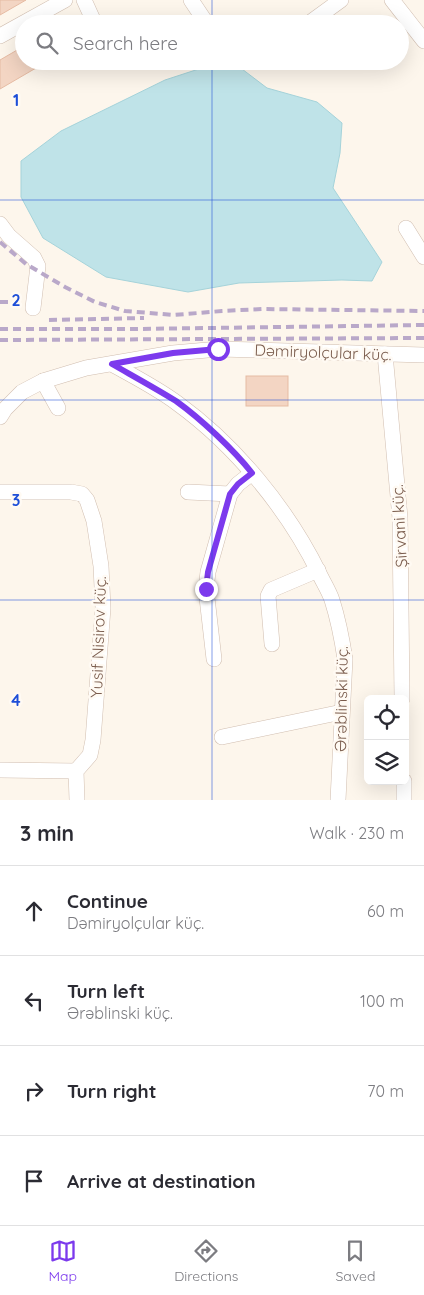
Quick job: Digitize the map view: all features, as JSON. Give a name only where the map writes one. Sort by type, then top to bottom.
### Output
[{"type":"street","points":[[38,15],[65,0]]},
{"type":"street","points":[[84,0],[91,15]]},
{"type":"street","points":[[191,0],[201,15]]},
{"type":"street","points":[[320,15],[341,0]]},
{"type":"street","points":[[392,0],[404,15]]},
{"type":"street","points":[[409,22],[424,41]]},
{"type":"street","points":[[0,36],[15,28]]},
{"type":"street","points":[[0,224],[9,236],[37,262],[33,308]]},
{"type":"street","points":[[406,228],[424,257]]},
{"type":"street","name":"Dəmiryolçular küç.","points":[[0,417],[22,392],[43,380],[86,368],[173,353],[218,349],[424,355]]},
{"type":"street","name":"Şirvani küç.","points":[[385,354],[400,518],[402,695]]},
{"type":"street","name":"Ərəblinski küç.","points":[[112,364],[176,402],[205,425],[243,462],[290,524],[318,570],[332,598],[342,637],[345,659],[338,800]]},
{"type":"street","points":[[43,380],[58,408]]},
{"type":"street","points":[[214,659],[206,589],[208,572],[230,494],[238,484],[252,473]]},
{"type":"street","name":"Yusif Nisirov küç.","points":[[0,492],[71,492],[82,494],[87,500],[94,521],[101,566],[103,608],[93,740],[90,755],[76,771]]},
{"type":"street","points":[[188,492],[230,494]]},
{"type":"street","points":[[272,644],[268,596],[271,590],[318,570]]},
{"type":"street","points":[[222,737],[342,712]]},
{"type":"street","points":[[0,770],[76,771],[77,800]]},
{"type":"street","points":[[404,785],[404,800]]},
{"type":"water","points":[[196,70],[243,70],[267,88],[317,102],[342,123],[340,153],[333,188],[382,262],[372,281],[239,283],[188,292],[106,277],[43,238],[21,197],[21,161],[61,131],[165,80]]},
{"type":"building","points":[[0,0],[26,0],[0,15]]},
{"type":"building","points":[[15,51],[15,70],[33,70],[0,89],[0,60]]},
{"type":"building","points":[[246,376],[288,376],[288,406],[246,406]]},
{"type":"railway","points":[[0,242],[26,264],[65,287],[95,302],[125,311],[174,315],[263,309],[424,311]]},
{"type":"railway","points":[[0,302],[8,302]]},
{"type":"railway","points":[[49,320],[144,318]]},
{"type":"railway","points":[[0,329],[424,325]]},
{"type":"railway","points":[[0,340],[424,338]]},
{"type":"route","points":[[206,589],[208,572],[230,494],[238,484],[252,473],[205,425],[176,402],[112,364],[173,353],[218,349]]}]
